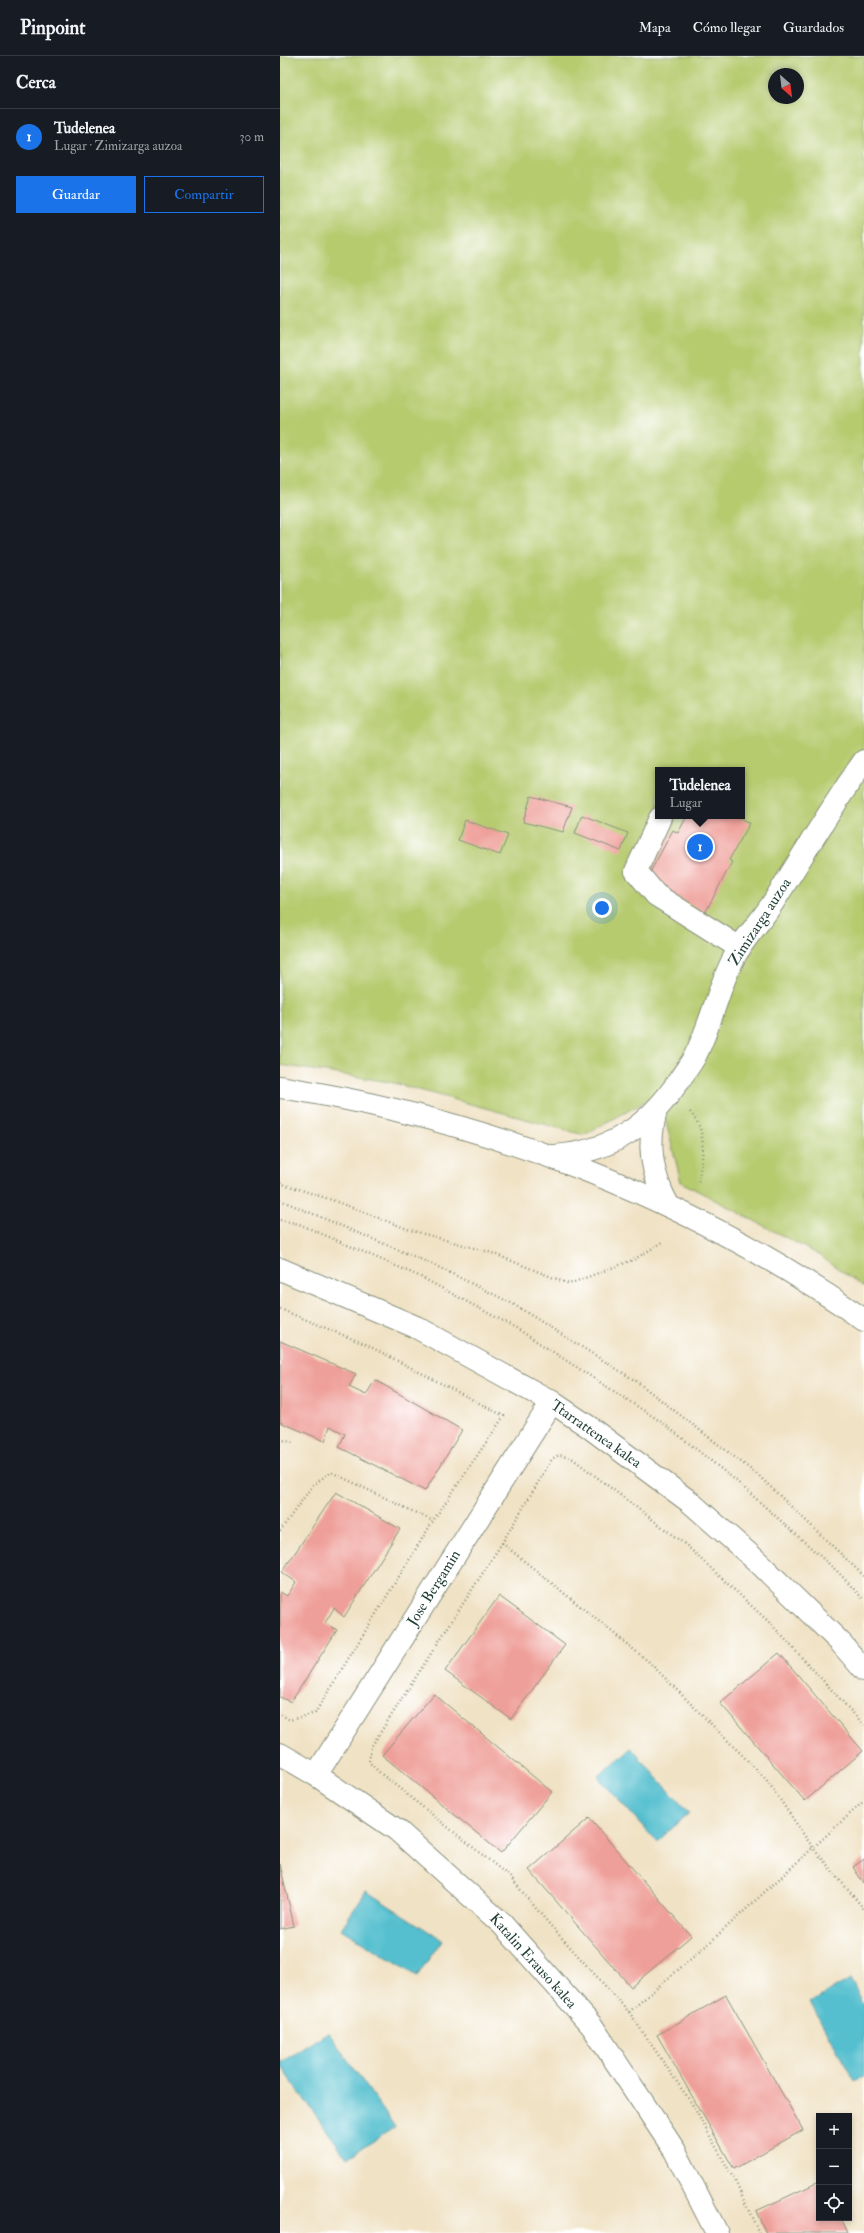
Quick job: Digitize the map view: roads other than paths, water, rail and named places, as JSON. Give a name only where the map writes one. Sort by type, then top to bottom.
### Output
[{"type":"street","name":"Zimizarga auzoa","points":[[551,1157],[589,1151],[608,1145],[625,1136],[656,1110],[672,1091],[695,1056],[720,988],[740,948],[773,902],[834,802],[864,761]]},
{"type":"street","points":[[660,819],[636,871],[656,895],[740,948]]},
{"type":"street","points":[[280,1087],[356,1100],[430,1118],[551,1157],[668,1205],[776,1262],[864,1320]]},
{"type":"street","points":[[656,1110],[650,1142],[651,1159],[658,1186],[668,1205]]},
{"type":"street","name":"Ttarrattenea kalea","points":[[280,1269],[416,1327],[552,1402],[690,1502],[758,1562],[841,1643],[864,1670]]},
{"type":"street","name":"Jose Bergamin","points":[[316,1775],[552,1402]]},
{"type":"street","name":"Katalin Erauso kalea","points":[[280,1754],[316,1775],[397,1830],[502,1924],[592,2026],[675,2151],[716,2233]]},
{"type":"water","points":[[631,1748],[689,1813],[657,1842],[598,1777]]},
{"type":"water","points":[[366,1891],[442,1940],[417,1976],[341,1929]]},
{"type":"water","points":[[850,1979],[864,2004],[864,2077],[855,2081],[810,2003]]},
{"type":"water","points":[[328,2032],[395,2127],[347,2158],[280,2066],[280,2063]]},
{"type":"place","name":"Tudelenea","points":[[700,847]]}]
